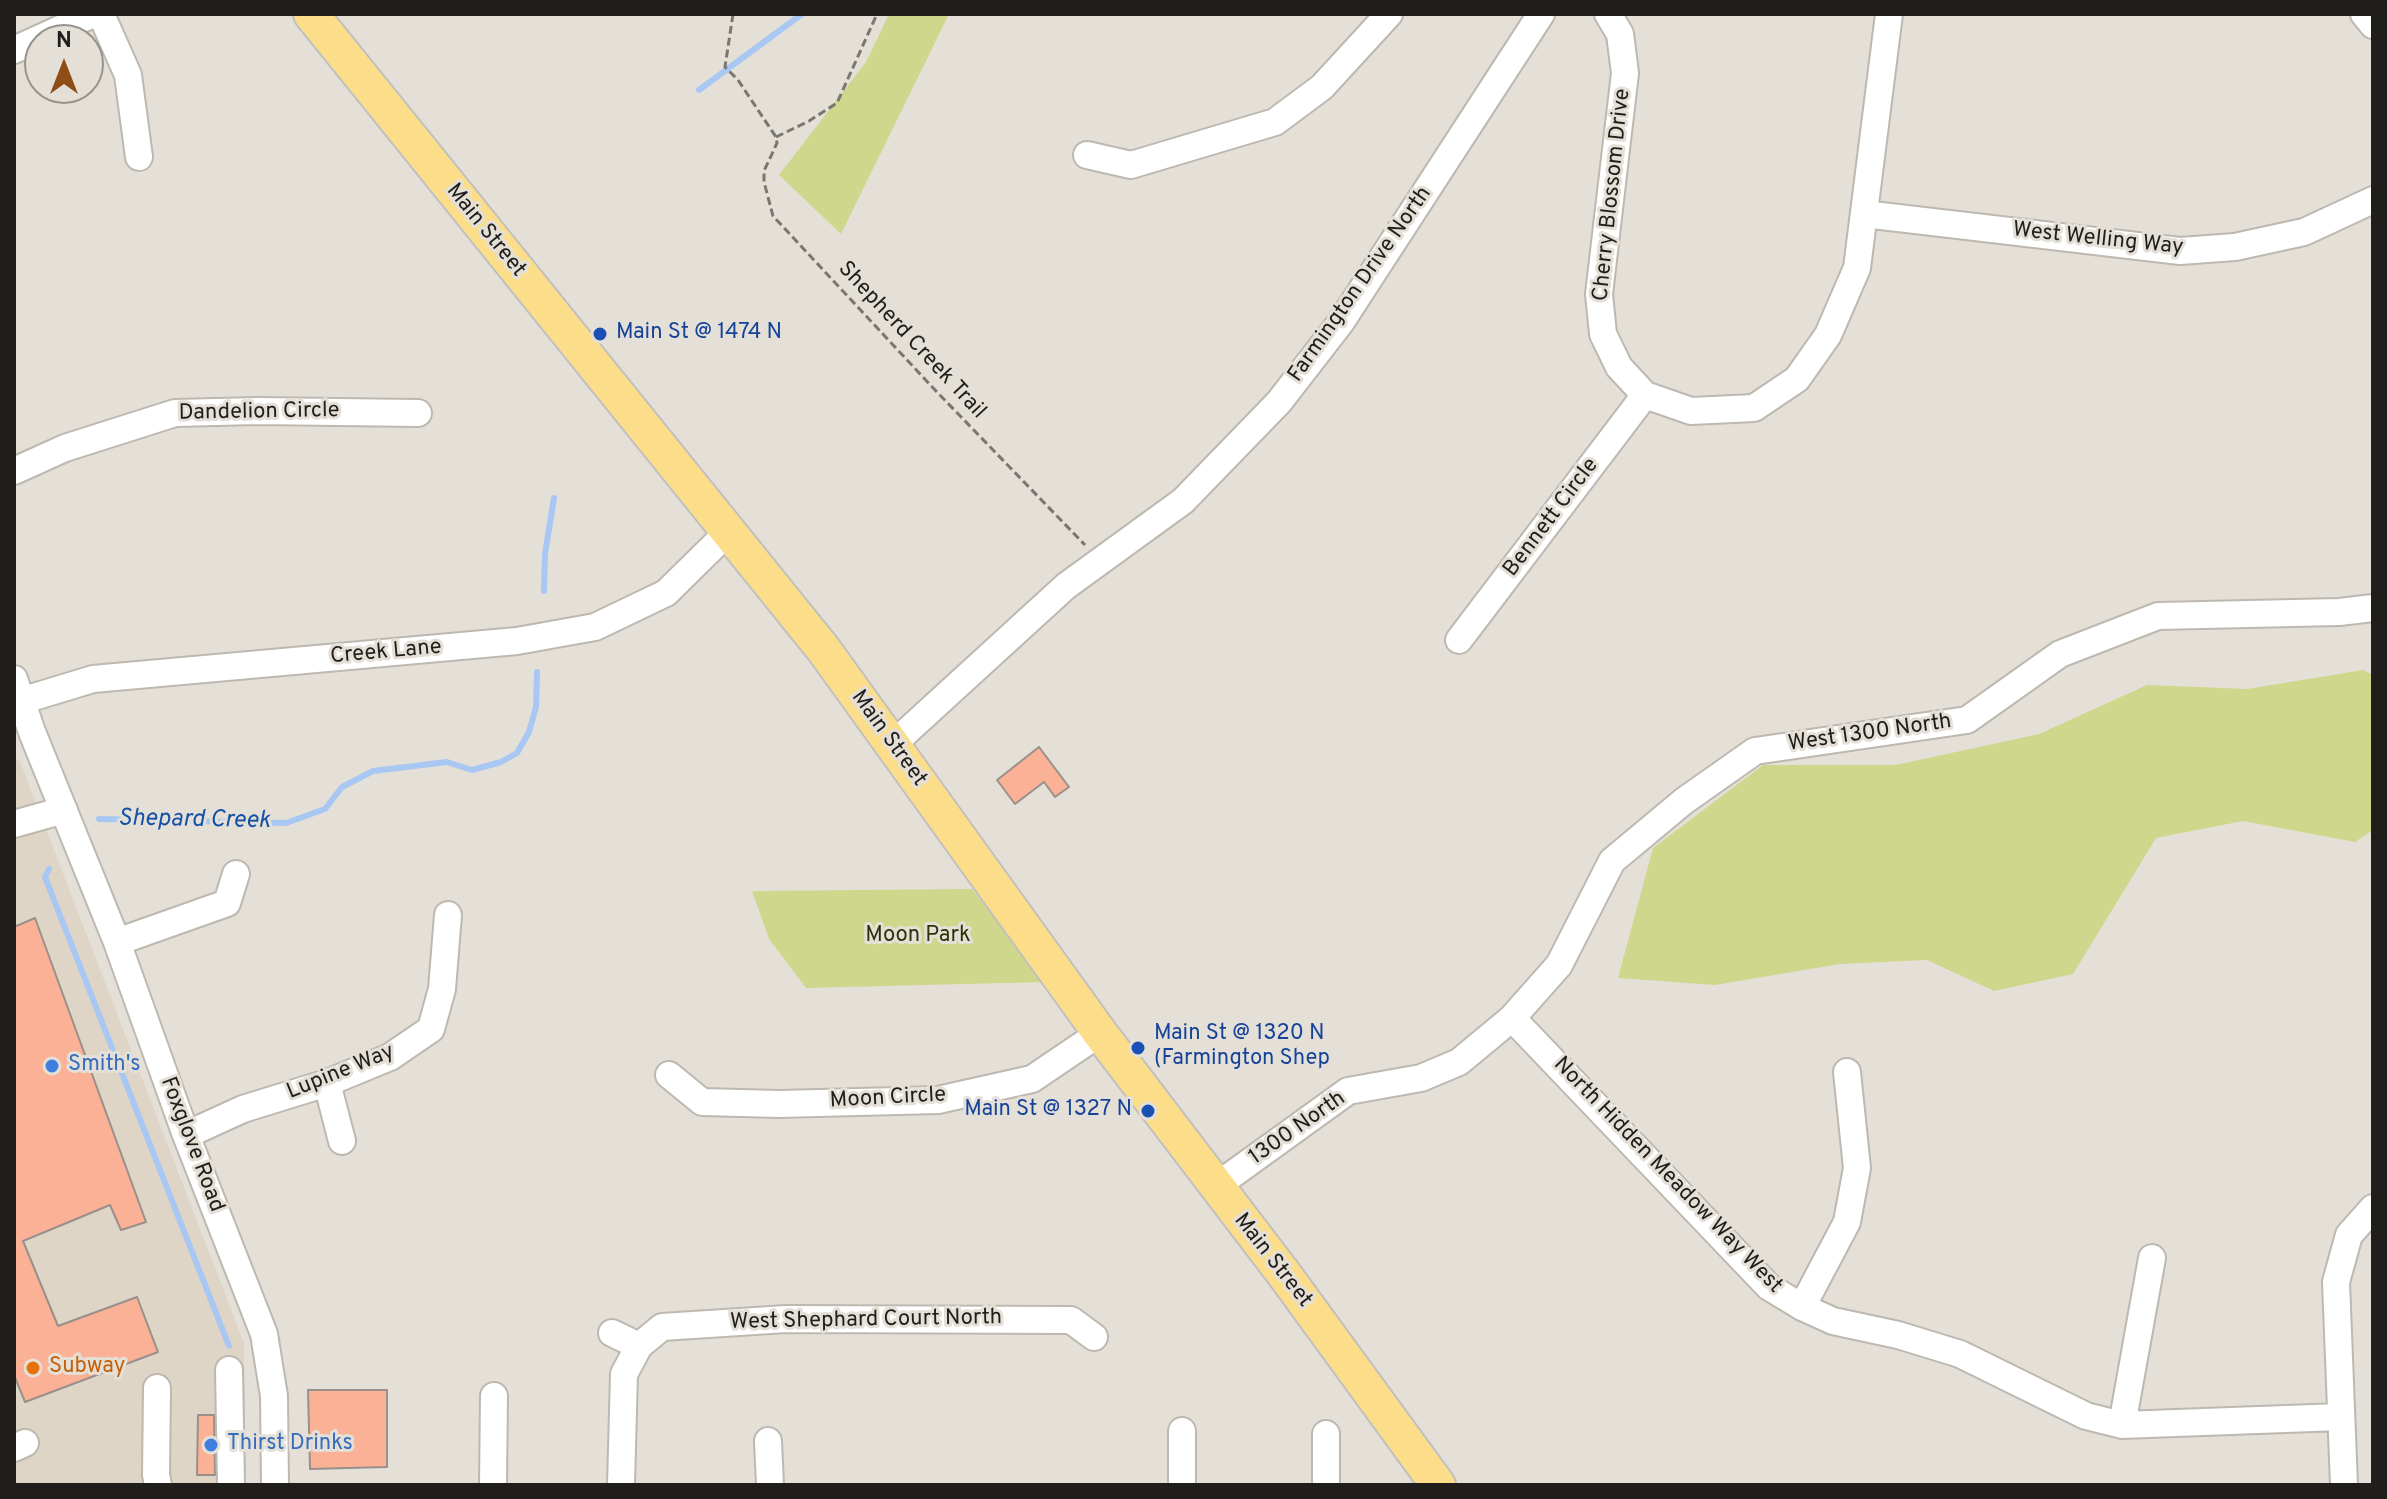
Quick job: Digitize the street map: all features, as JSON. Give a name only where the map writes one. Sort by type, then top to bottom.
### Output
[{"type":"main road","name":"Main Street","points":[[311,14],[824,650],[1100,1033],[1284,1274],[1434,1483]]},
{"type":"street","points":[[14,50],[93,14]]},
{"type":"street","points":[[101,14],[128,75],[139,157]]},
{"type":"street","name":"Farmington Drive North","points":[[892,745],[1066,586],[1183,501],[1279,402],[1341,322],[1541,14]]},
{"type":"street","name":"Cherry Blossom Drive","points":[[1608,14],[1620,34],[1625,73],[1599,294],[1603,334],[1619,367],[1645,395],[1691,411],[1754,408],[1797,379],[1828,335],[1857,268],[1889,14]]},
{"type":"street","points":[[2364,14],[2373,25]]},
{"type":"street","points":[[1087,155],[1131,165],[1275,122],[1322,87],[1378,18]]},
{"type":"street","name":"West Welling Way","points":[[1864,214],[2180,251],[2235,247],[2304,232],[2373,200]]},
{"type":"street","name":"Bennett Circle","points":[[1459,640],[1645,395]]},
{"type":"street","name":"Dandelion Circle","points":[[14,471],[65,448],[175,413],[418,413]]},
{"type":"street","name":"Creek Lane","points":[[17,694],[93,679],[517,641],[595,627],[666,593],[728,532]]},
{"type":"street","name":"West 1300 North","points":[[1512,1018],[1559,965],[1612,861],[1684,801],[1755,751],[1967,720],[2060,654],[2158,616],[2339,612],[2373,608]]},
{"type":"street","name":"Foxglove Road","points":[[17,694],[117,942],[186,1135],[264,1334],[274,1396],[275,1485]]},
{"type":"street","points":[[14,824],[64,810]]},
{"type":"street","points":[[117,942],[227,903],[236,874]]},
{"type":"street","name":"Lupine Way","points":[[186,1135],[243,1109],[327,1083],[390,1057],[431,1029],[442,989],[448,915]]},
{"type":"street","name":"1300 North","points":[[1215,1187],[1348,1091],[1421,1078],[1459,1062],[1512,1018]]},
{"type":"street","name":"North Hidden Meadow Way West","points":[[1512,1018],[1769,1287],[1802,1307],[1833,1321],[1898,1335],[1960,1354],[2086,1416],[2122,1425],[2340,1417]]},
{"type":"street","name":"Moon Circle","points":[[669,1075],[702,1102],[779,1104],[938,1100],[1032,1079],[1100,1033]]},
{"type":"street","points":[[1802,1307],[1847,1222],[1857,1168],[1847,1072]]},
{"type":"street","points":[[327,1083],[342,1141]]},
{"type":"street","points":[[2344,1485],[2336,1282],[2349,1235],[2373,1208]]},
{"type":"street","points":[[2122,1425],[2152,1258]]},
{"type":"street","name":"West Shephard Court North","points":[[639,1346],[662,1327],[786,1319],[1071,1320],[1094,1337]]},
{"type":"street","points":[[612,1333],[639,1346],[624,1374],[621,1485]]},
{"type":"street","points":[[229,1370],[231,1485]]},
{"type":"street","points":[[157,1388],[158,1485]]},
{"type":"street","points":[[493,1485],[494,1396]]},
{"type":"street","points":[[1182,1431],[1182,1485]]},
{"type":"street","points":[[1326,1434],[1326,1485]]},
{"type":"street","points":[[768,1441],[770,1485]]},
{"type":"path","points":[[733,14],[725,67],[738,80],[776,137],[837,103],[877,14]]},
{"type":"path","name":"Shepherd Creek Trail","points":[[776,137],[777,143],[764,171],[773,216],[1085,545]]},
{"type":"shaded area","points":[[19,759],[244,1343],[246,1485],[14,1485],[14,760]]},
{"type":"green space","points":[[889,14],[949,14],[841,234],[779,175],[866,62]]},
{"type":"green space","points":[[2363,670],[2373,675],[2373,830],[2355,842],[2243,821],[2156,838],[2073,974],[1994,991],[1927,960],[1840,964],[1715,985],[1618,978],[1653,848],[1763,765],[1896,765],[2039,734],[2147,685],[2247,689]]},
{"type":"green space","name":"Moon Park","points":[[972,889],[1045,982],[806,988],[769,939],[752,891]]},
{"type":"building","points":[[1039,747],[1069,787],[1055,797],[1044,782],[1015,804],[997,780]]},
{"type":"building","name":"Smith's","points":[[35,918],[146,1222],[121,1230],[110,1205],[23,1241],[58,1326],[137,1297],[158,1352],[25,1402],[14,1375],[14,927]]},
{"type":"building","points":[[308,1390],[387,1390],[387,1467],[310,1469]]},
{"type":"building","name":"Thirst Drinks","points":[[198,1415],[214,1415],[215,1475],[197,1475]]},
{"type":"waterway","name":"Shepard Creek","points":[[699,90],[802,14]]},
{"type":"waterway","name":"Shepard Creek","points":[[544,591],[545,554],[554,498]]},
{"type":"waterway","name":"Shepard Creek","points":[[99,819],[286,823],[325,809],[342,787],[373,771],[447,762],[472,770],[501,762],[517,753],[529,732],[536,707],[537,672]]},
{"type":"waterway","name":"Shepard Creek","points":[[49,869],[45,877],[229,1346]]},
{"type":"place","name":"Main St @ 1474 N","points":[[600,334]]},
{"type":"place","name":"Main St @ 1320 N (Farmington Shep","points":[[1138,1048]]},
{"type":"place","name":"Smith's","points":[[52,1066]]},
{"type":"place","name":"Main St @ 1327 N","points":[[1148,1111]]},
{"type":"place","name":"Subway","points":[[33,1368]]},
{"type":"place","name":"Thirst Drinks","points":[[211,1445]]}]
